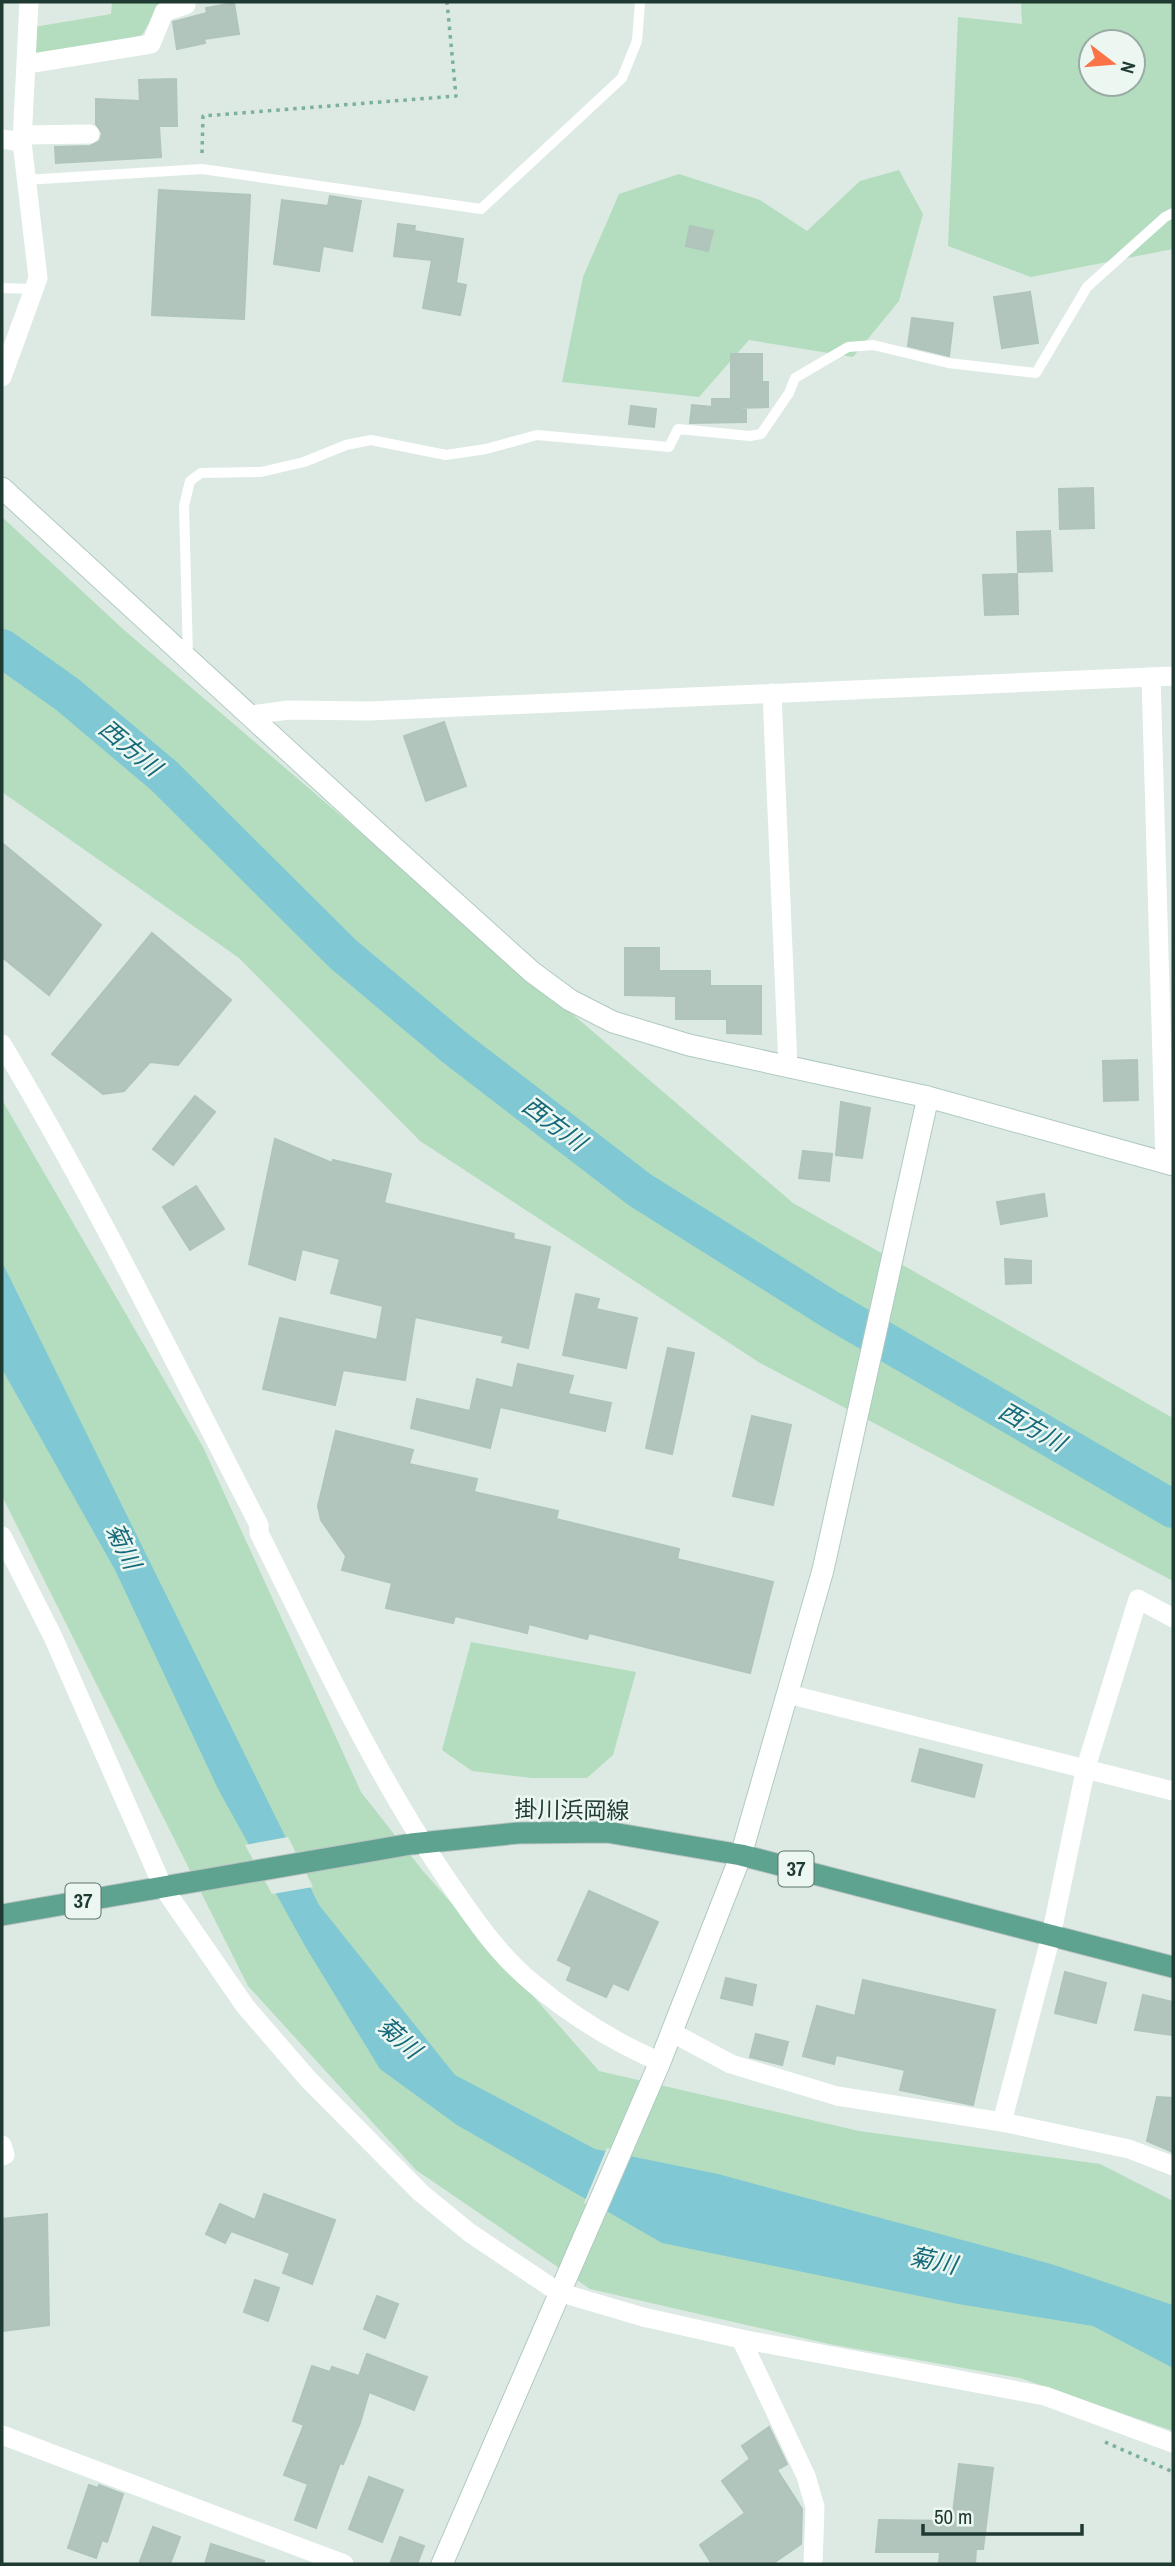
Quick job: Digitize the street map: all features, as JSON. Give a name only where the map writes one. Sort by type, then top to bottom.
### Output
[{"type":"main road","name":"掛川浜岡線","points":[[2,1915],[416,1843],[518,1833],[607,1832],[741,1854],[1173,1967]]},
{"type":"street","points":[[2,377],[38,278],[24,180],[22,139],[29,2]]},
{"type":"street","points":[[27,64],[151,44],[164,12],[186,5]]},
{"type":"street","points":[[2,139],[90,134]]},
{"type":"street","points":[[2,488],[512,954],[570,1000],[612,1022],[689,1045],[928,1097],[1169,1163],[1152,677]]},
{"type":"street","points":[[250,715],[289,710],[369,711],[1173,676]]},
{"type":"street","points":[[772,693],[788,1067]]},
{"type":"street","points":[[2,1044],[50,1125],[145,1301],[416,1843],[481,1929],[532,1983],[656,2069]]},
{"type":"street","points":[[442,2564],[656,2069],[741,1854],[823,1570],[928,1097]]},
{"type":"street","points":[[2,1536],[98,1735],[163,1887],[245,2006],[308,2079],[421,2193],[470,2233],[560,2288],[643,2317],[741,2339],[1045,2396],[1173,2443]]},
{"type":"street","points":[[1002,2122],[1051,1936],[1086,1767],[1138,1599],[1173,1618]]},
{"type":"street","points":[[788,1694],[1173,1791]]},
{"type":"street","points":[[671,2032],[732,2064],[837,2096],[1002,2122],[1129,2149],[1173,2166]]},
{"type":"street","points":[[2,2144],[5,2155],[2,2156]]},
{"type":"street","points":[[741,2339],[806,2476],[816,2507],[813,2564]]},
{"type":"street","points":[[2,2435],[344,2564]]},
{"type":"lane","points":[[24,180],[202,169],[481,209],[622,78],[637,41],[640,2]]},
{"type":"lane","points":[[188,659],[184,506],[190,481],[201,473],[261,472],[304,462],[346,445],[371,440],[446,454],[486,449],[537,435],[669,447],[678,429],[750,436],[761,434],[789,393],[795,378],[848,347],[873,345],[948,363],[1036,373],[1087,286],[1165,217],[1173,214]]},
{"type":"lane","points":[[2,288],[35,289]]},
{"type":"path","points":[[202,169],[203,116],[456,96],[447,2]]},
{"type":"green space","points":[[112,2],[161,2],[142,35],[35,64],[28,28],[111,14]]},
{"type":"green space","points":[[1021,2],[1173,2],[1173,249],[1031,277],[948,246],[958,17],[1022,24]]},
{"type":"green space","points":[[899,170],[923,214],[899,301],[853,357],[749,340],[699,397],[562,382],[583,277],[619,194],[679,174],[760,200],[807,231],[860,181]]},
{"type":"green space","points":[[2,517],[123,629],[793,1203],[1173,1418],[1173,1581],[760,1363],[420,1141],[239,958],[2,792]]},
{"type":"green space","points":[[2,1100],[203,1447],[361,1792],[423,1871],[599,2071],[859,2131],[1100,2164],[1173,2201],[1173,2431],[1020,2378],[829,2344],[590,2289],[416,2170],[248,1986],[2,1496]]},
{"type":"green space","points":[[471,1642],[636,1672],[613,1755],[587,1778],[532,1778],[472,1771],[442,1750]]},
{"type":"water","name":"菊川","points":[[2,1262],[319,1905],[455,2075],[595,2149],[718,2174],[1051,2264],[1173,2305],[1173,2368],[1093,2326],[958,2304],[662,2243],[457,2125],[380,2069],[305,1946],[218,1789],[115,1570],[2,1369]]},
{"type":"pier","points":[[288,1837],[313,1887],[272,1894],[245,1845]]},
{"type":"pier","points":[[607,2148],[629,2152],[602,2213],[584,2203]]},
{"type":"building","points":[[234,3],[239,34],[204,39],[205,43],[177,49],[173,22],[207,13],[206,8]]},
{"type":"building","points":[[176,79],[177,126],[159,126],[161,157],[56,163],[55,147],[90,146],[100,141],[102,133],[96,124],[96,99],[140,101],[139,80]]},
{"type":"building","points":[[159,190],[250,195],[244,319],[152,315]]},
{"type":"building","points":[[330,196],[361,201],[352,251],[323,246],[319,271],[274,264],[282,200],[328,206]]},
{"type":"building","points":[[398,224],[415,226],[414,231],[463,239],[456,283],[466,285],[460,315],[423,308],[432,260],[394,256]]},
{"type":"building","points":[[690,226],[713,231],[708,251],[686,246]]},
{"type":"building","points":[[1030,292],[1038,343],[1002,348],[994,297]]},
{"type":"building","points":[[912,318],[953,323],[949,356],[908,346]]},
{"type":"building","points":[[731,354],[762,354],[762,382],[768,382],[768,407],[736,408],[746,410],[746,422],[690,423],[692,405],[712,407],[712,399],[731,399]]},
{"type":"building","points":[[631,406],[656,409],[654,427],[629,424]]},
{"type":"building","points":[[1093,488],[1094,528],[1060,529],[1059,489]]},
{"type":"building","points":[[1050,531],[1052,571],[1018,572],[1017,532]]},
{"type":"building","points":[[1017,574],[1018,614],[985,615],[983,575]]},
{"type":"building","points":[[444,722],[466,786],[426,801],[404,736]]},
{"type":"building","points":[[2,843],[101,925],[49,995],[2,957]]},
{"type":"building","points":[[152,933],[231,1000],[178,1065],[150,1062],[124,1091],[103,1094],[52,1054]]},
{"type":"building","points":[[625,948],[659,948],[659,971],[710,971],[710,986],[761,986],[761,1034],[727,1033],[727,1019],[676,1019],[676,996],[625,995]]},
{"type":"building","points":[[1137,1060],[1138,1100],[1104,1101],[1103,1061]]},
{"type":"building","points":[[195,1096],[215,1112],[173,1165],[153,1149]]},
{"type":"building","points":[[841,1102],[870,1108],[862,1158],[836,1155]]},
{"type":"building","points":[[275,1139],[332,1163],[333,1160],[391,1174],[384,1203],[514,1234],[513,1239],[550,1247],[528,1348],[502,1342],[504,1336],[415,1317],[405,1380],[343,1370],[335,1405],[263,1389],[280,1318],[377,1340],[383,1306],[331,1293],[340,1259],[302,1249],[295,1280],[249,1264]]},
{"type":"building","points":[[803,1151],[832,1154],[829,1181],[799,1178]]},
{"type":"building","points":[[196,1186],[224,1229],[190,1250],[163,1207]]},
{"type":"building","points":[[1044,1194],[1047,1216],[1001,1224],[997,1202]]},
{"type":"building","points":[[1005,1259],[1031,1261],[1031,1283],[1006,1284]]},
{"type":"building","points":[[576,1294],[599,1299],[596,1309],[637,1318],[626,1368],[563,1355]]},
{"type":"building","points":[[668,1348],[694,1353],[672,1454],[646,1448]]},
{"type":"building","points":[[518,1364],[573,1376],[568,1394],[611,1403],[605,1431],[500,1407],[490,1448],[411,1428],[417,1399],[470,1411],[477,1379],[513,1388]]},
{"type":"building","points":[[752,1416],[791,1425],[773,1505],[733,1496]]},
{"type":"building","points":[[336,1431],[413,1450],[409,1464],[477,1479],[474,1492],[558,1511],[556,1519],[679,1549],[677,1559],[773,1582],[750,1673],[589,1633],[587,1639],[529,1624],[527,1633],[455,1616],[453,1623],[386,1608],[392,1583],[342,1570],[346,1556],[321,1520],[318,1506]]},
{"type":"building","points":[[920,1749],[982,1765],[974,1797],[912,1781]]},
{"type":"building","points":[[589,1891],[658,1922],[628,1990],[613,1983],[606,1997],[567,1980],[572,1967],[558,1960]]},
{"type":"building","points":[[1065,1972],[1106,1983],[1096,2023],[1055,2013]]},
{"type":"building","points":[[726,1978],[756,1985],[752,2005],[721,1998]]},
{"type":"building","points":[[863,1980],[995,2010],[973,2105],[900,2090],[905,2070],[836,2055],[834,2064],[803,2056],[817,2006],[855,2016]]},
{"type":"building","points":[[1143,1995],[1173,2002],[1173,2035],[1135,2030]]},
{"type":"building","points":[[756,2034],[788,2042],[782,2065],[750,2057]]},
{"type":"building","points":[[1157,2097],[1173,2098],[1173,2152],[1147,2141]]},
{"type":"building","points":[[264,2194],[335,2220],[312,2284],[283,2273],[290,2253],[231,2231],[225,2243],[206,2234],[220,2204],[255,2220]]},
{"type":"building","points":[[47,2214],[49,2325],[2,2331],[2,2219]]},
{"type":"building","points":[[255,2280],[279,2288],[268,2321],[244,2312]]},
{"type":"building","points":[[377,2296],[398,2304],[385,2338],[364,2329]]},
{"type":"building","points":[[367,2354],[427,2377],[414,2410],[369,2392],[360,2423],[343,2464],[340,2463],[316,2528],[295,2520],[308,2484],[284,2475],[304,2425],[293,2421],[312,2366],[330,2372],[332,2367],[359,2376]]},
{"type":"building","points":[[769,2427],[787,2464],[777,2470],[802,2509],[801,2544],[772,2564],[712,2564],[700,2545],[745,2513],[722,2481],[750,2459],[742,2446]]},
{"type":"building","points":[[959,2464],[993,2468],[983,2549],[976,2549],[975,2564],[939,2564],[940,2552],[876,2552],[879,2520],[952,2521]]},
{"type":"building","points":[[369,2477],[403,2490],[382,2542],[349,2529]]},
{"type":"building","points":[[89,2485],[98,2488],[99,2485],[123,2494],[107,2542],[102,2540],[96,2558],[68,2548]]},
{"type":"building","points":[[153,2527],[180,2537],[170,2564],[139,2564]]},
{"type":"building","points":[[400,2537],[424,2546],[417,2564],[390,2564]]},
{"type":"building","points":[[211,2544],[264,2561],[263,2564],[205,2564]]},
{"type":"waterway","name":"西方川","points":[[2,648],[68,695],[164,776],[343,954],[454,1047],[640,1190],[831,1310],[1173,1509]]}]
